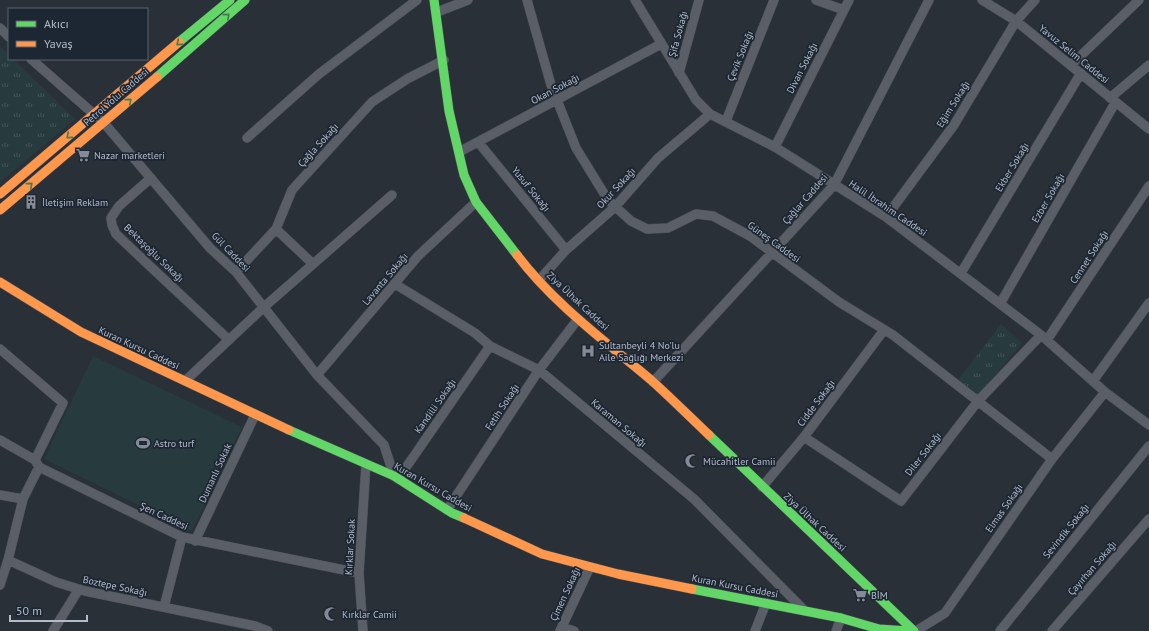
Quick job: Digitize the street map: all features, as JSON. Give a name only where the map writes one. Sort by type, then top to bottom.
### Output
[{"type":"street","name":"Petrol Yolu Caddesi","points":[[0,194],[94,113],[230,0]]},
{"type":"street","name":"Petrol Yolu Caddesi","points":[[0,210],[104,123],[245,0]]},
{"type":"street","points":[[247,138],[319,74],[417,0]]},
{"type":"street","name":"Ziya Ülhak Caddesi","points":[[434,0],[438,12],[449,111],[464,175],[476,202],[532,275],[539,280],[578,319],[653,382],[915,631]]},
{"type":"street","points":[[438,12],[468,0]]},
{"type":"street","name":"Güneş Caddesi","points":[[527,0],[556,101],[576,148],[608,200],[630,221],[646,230],[668,228],[696,214],[714,216],[750,236],[839,302],[884,330],[1052,459]]},
{"type":"street","name":"Halil İbrahim Caddesi","points":[[635,0],[696,100],[710,114],[776,147],[886,217],[1044,338],[1105,392],[1149,425]]},
{"type":"street","name":"Şifa Sokağı","points":[[679,73],[699,0]]},
{"type":"street","name":"Çevik Sokağı","points":[[726,121],[774,0]]},
{"type":"street","points":[[816,0],[844,10]]},
{"type":"street","name":"Divan Sokağı","points":[[776,147],[849,0]]},
{"type":"street","name":"Çağlar Caddesi","points":[[653,382],[834,185],[929,0]]},
{"type":"street","name":"Yavuz Selim Caddesi","points":[[982,0],[1016,21],[1149,129]]},
{"type":"street","name":"Eğim Sokağı","points":[[886,217],[954,125],[1016,21],[1035,0]]},
{"type":"street","points":[[1071,65],[1139,0]]},
{"type":"street","points":[[0,28],[8,36]]},
{"type":"street","name":"Okan Sokağı","points":[[459,152],[479,143],[661,44]]},
{"type":"street","name":"Gül Caddesi","points":[[33,60],[104,123],[210,248],[236,272],[317,375],[384,445],[396,478]]},
{"type":"street","name":"Çağla Sokağı","points":[[236,272],[276,229],[292,190],[372,102],[407,79],[444,60]]},
{"type":"street","name":"Ezber Sokağı","points":[[1000,304],[1112,100],[1149,65]]},
{"type":"street","name":"Ekber Sokağı","points":[[961,273],[1081,73]]},
{"type":"street","name":"Okur Sokağı","points":[[539,280],[566,250],[616,207],[658,158],[710,114]]},
{"type":"street","name":"Yusuf Sokağı","points":[[479,143],[566,250]]},
{"type":"street","name":"Bektaşoğlu Sokağı","points":[[152,178],[119,206],[111,218],[116,234],[229,340]]},
{"type":"street","name":"Cennet Sokağı","points":[[1044,338],[1149,186]]},
{"type":"street","points":[[185,381],[264,307],[392,195]]},
{"type":"street","name":"Lavanta Sokağı","points":[[317,375],[418,256],[476,202]]},
{"type":"street","points":[[276,229],[313,264]]},
{"type":"street","name":"Kuran Kursu Caddesi","points":[[0,282],[81,332],[255,414],[396,478],[447,510],[542,554],[618,574],[840,618],[879,628],[908,631]]},
{"type":"street","name":"Karaman Sokağı","points":[[395,284],[475,333],[490,346],[539,370],[694,499],[805,611]]},
{"type":"street","points":[[1093,381],[1149,303]]},
{"type":"street","name":"Fetih Sokağı","points":[[447,510],[539,370],[578,319]]},
{"type":"street","name":"Cidde Sokağı","points":[[762,487],[804,437],[884,330]]},
{"type":"street","name":"Diler Sokağı","points":[[804,437],[901,501],[978,401],[1044,338]]},
{"type":"street","name":"Kandilli Sokağı","points":[[396,478],[490,346]]},
{"type":"street","points":[[0,349],[63,403],[23,499],[8,560],[0,585]]},
{"type":"street","name":"Elmas Sokağı","points":[[915,631],[945,613],[1052,459],[1105,392]]},
{"type":"street","name":"Dumanlı Sokak","points":[[195,541],[255,414]]},
{"type":"street","name":"Şen Caddesi","points":[[0,440],[37,463],[182,537],[195,541],[359,573]]},
{"type":"street","name":"Sevindik Sokağı","points":[[1000,631],[1149,446]]},
{"type":"street","name":"Kırklar Sokak","points":[[363,631],[359,573],[366,464]]},
{"type":"street","points":[[0,495],[23,499]]},
{"type":"street","name":"Çayırhan Sokağı","points":[[1052,631],[1149,519]]},
{"type":"street","points":[[164,607],[182,537]]},
{"type":"street","name":"Boztepe Sokağı","points":[[8,560],[56,582],[79,589],[255,626],[268,631]]},
{"type":"street","name":"Çimen Sokağı","points":[[561,629],[590,567]]},
{"type":"street","points":[[53,631],[79,589]]},
{"type":"street","points":[[755,631],[766,603]]},
{"type":"street","points":[[836,631],[840,618]]},
{"type":"street","points":[[561,629],[574,631]]},
{"type":"green space","points":[[0,46],[8,54],[8,60],[14,60],[75,119],[0,182]]},
{"type":"green space","points":[[1001,324],[1022,343],[977,396],[958,380]]},
{"type":"green space","name":"Astro turf","points":[[93,356],[242,427],[192,531],[44,459]]},
{"type":"traffic: fast","points":[[179,42],[230,0]]},
{"type":"traffic: fast","points":[[157,77],[245,0]]},
{"type":"traffic: fast","points":[[434,0],[449,111],[464,175],[476,202],[517,255]]},
{"type":"traffic: fast","points":[[289,430],[394,476],[452,513],[464,518]]},
{"type":"traffic: fast","points":[[709,435],[914,631]]},
{"type":"traffic: fast","points":[[692,589],[841,618],[879,629],[908,631]]},
{"type":"traffic: slow","points":[[0,194],[179,42]]},
{"type":"traffic: slow","points":[[0,210],[157,77]]},
{"type":"traffic: slow","points":[[517,255],[531,273],[564,306],[651,380],[709,435]]},
{"type":"traffic: slow","points":[[0,282],[81,332],[289,430]]},
{"type":"traffic: slow","points":[[464,518],[542,554],[618,574],[692,589]]},
{"type":"place","name":"Nazar marketleri","points":[[83,155]]},
{"type":"place","name":"İletişim Reklam","points":[[31,202]]},
{"type":"place","name":"Sultanbeyli 4 No'lu Aile Sağlığı Merkezi","points":[[588,351]]},
{"type":"place","name":"Astro turf","points":[[143,443]]},
{"type":"place","name":"Mücahitler Camii","points":[[692,461]]},
{"type":"place","name":"BİM","points":[[860,595]]},
{"type":"place","name":"Kırklar Camii","points":[[331,614]]}]
